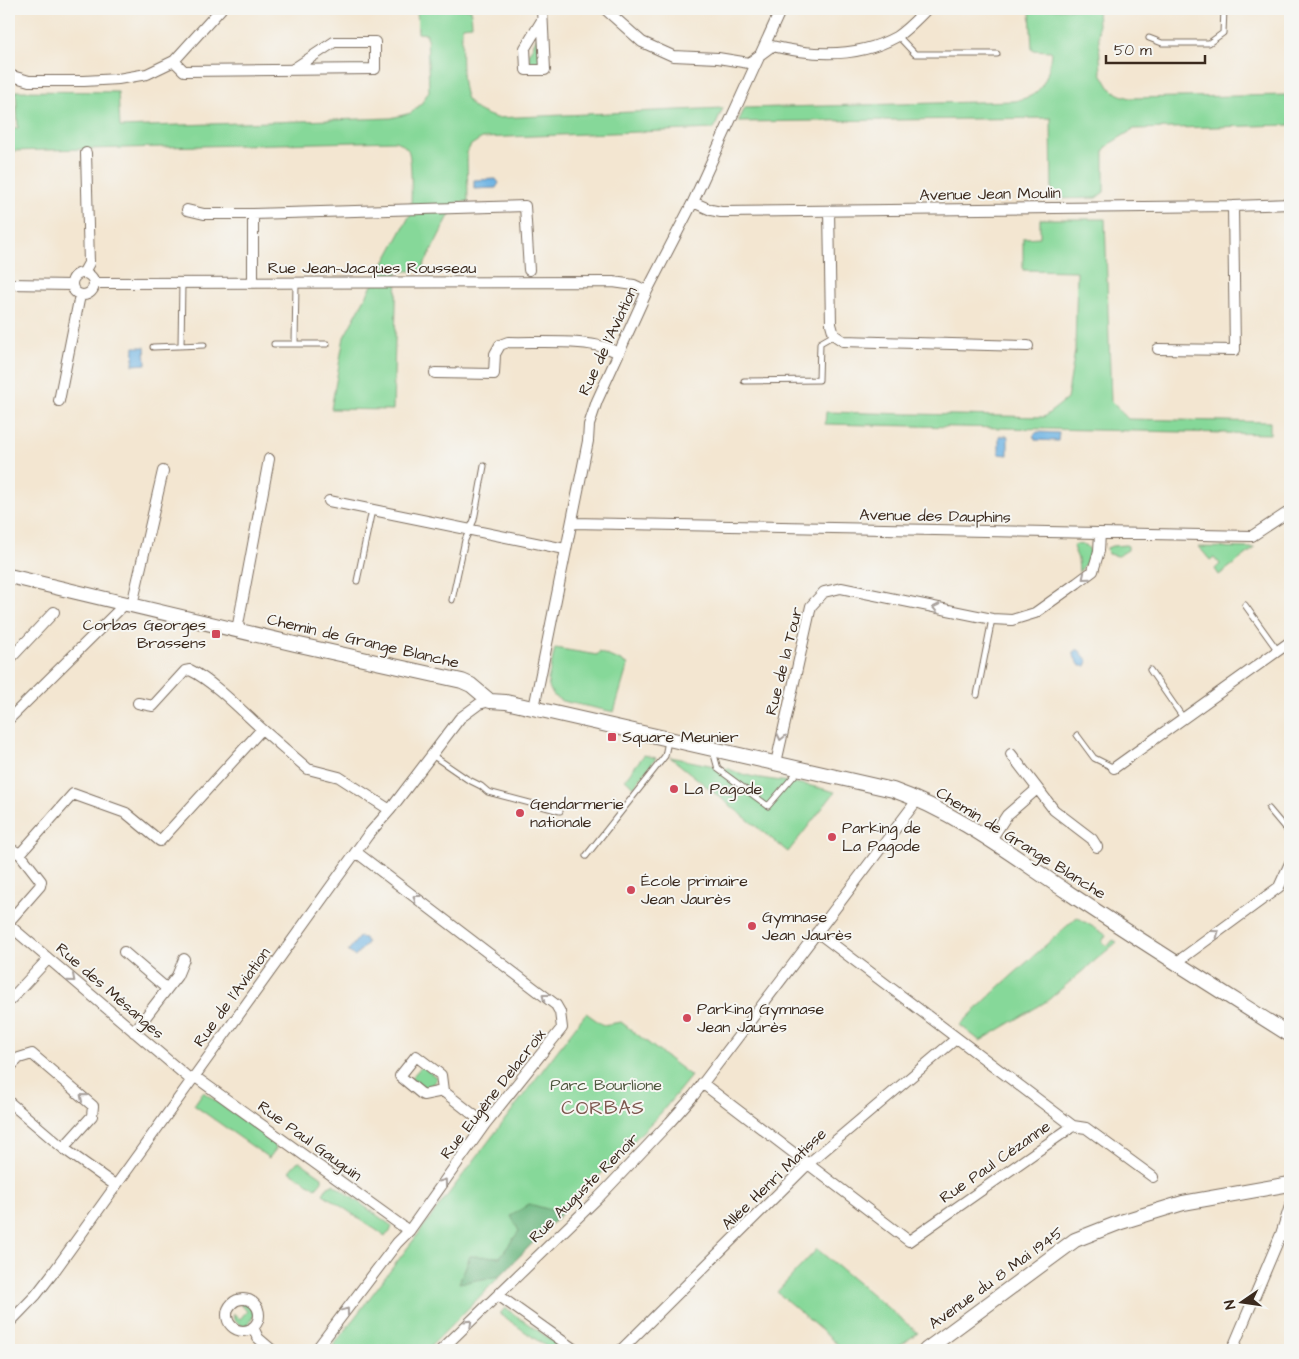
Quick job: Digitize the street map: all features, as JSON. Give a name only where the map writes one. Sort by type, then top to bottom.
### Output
[{"type":"street","points":[[9,75],[28,80],[118,79],[147,74],[174,61],[221,9]]},
{"type":"street","points":[[542,9],[542,20]]},
{"type":"street","points":[[606,9],[642,42],[673,56],[718,58],[749,63],[772,46],[795,51],[842,54],[869,48],[897,36],[927,9]]},
{"type":"street","name":"Rue de l'Aviation","points":[[534,708],[588,441],[589,425],[596,400],[693,202],[781,9]]},
{"type":"street","points":[[174,61],[184,72],[375,69],[375,42],[334,42],[292,70]]},
{"type":"street","points":[[84,272],[93,277],[94,283],[90,293],[80,294],[74,291],[72,285],[75,276],[84,272],[89,263],[86,153]]},
{"type":"street","name":"Avenue Jean Moulin","points":[[693,202],[720,212],[1290,204]]},
{"type":"street","points":[[187,210],[204,214],[253,214],[525,206],[529,270]]},
{"type":"street","points":[[1158,349],[1235,350],[1233,206]]},
{"type":"street","points":[[829,211],[831,324],[834,335],[844,341],[1028,346]]},
{"type":"street","points":[[253,214],[253,283]]},
{"type":"street","name":"Rue Jean-Jacques Rousseau","points":[[94,283],[613,282],[634,285],[648,291]]},
{"type":"street","points":[[9,284],[72,285]]},
{"type":"street","points":[[59,401],[80,294]]},
{"type":"street","points":[[435,373],[494,374],[495,354],[500,345],[508,342],[595,344],[612,349],[618,353]]},
{"type":"street","points":[[237,630],[269,459]]},
{"type":"street","points":[[9,719],[129,604],[163,471]]},
{"type":"street","points":[[329,501],[565,548]]},
{"type":"street","name":"Avenue des Dauphins","points":[[572,523],[1252,536],[1290,512]]},
{"type":"street","name":"Rue de la Tour","points":[[776,763],[811,606],[824,592],[841,588],[992,619],[1012,620],[1035,612],[1093,571],[1099,551],[1100,533]]},
{"type":"street","name":"Chemin de Grange Blanche","points":[[10,579],[129,604],[462,681],[471,685],[490,701],[506,702],[534,708],[893,790],[918,799],[962,822],[1290,1035]]},
{"type":"street","points":[[9,660],[54,612]]},
{"type":"street","points":[[1114,768],[1290,642]]},
{"type":"street","points":[[138,703],[153,706],[185,671],[190,670],[225,696],[308,769],[339,776],[390,810]]},
{"type":"street","name":"Rue de l'Aviation","points":[[9,1323],[41,1288],[356,852],[460,718],[479,704],[490,701]]},
{"type":"street","points":[[20,854],[73,794],[126,813],[160,841],[262,729]]},
{"type":"street","points":[[1011,754],[1054,810],[1092,839],[1097,847]]},
{"type":"street","points":[[990,841],[1007,815],[1037,789]]},
{"type":"street","name":"Rue Auguste Renoir","points":[[441,1350],[599,1197],[670,1122],[702,1083],[918,799]]},
{"type":"street","points":[[9,848],[20,854],[41,881],[40,886],[10,921]]},
{"type":"street","name":"Rue Eugène Delacroix","points":[[316,1350],[397,1243],[409,1231],[485,1124],[562,1028],[560,1012],[556,1005],[356,852]]},
{"type":"street","points":[[1177,962],[1278,887],[1290,863]]},
{"type":"street","name":"Rue des Mésanges","points":[[10,921],[48,959],[134,1032],[193,1078]]},
{"type":"street","name":"Rue Paul Cézanne","points":[[702,1083],[910,1241],[1073,1126],[817,932]]},
{"type":"street","points":[[124,952],[166,988]]},
{"type":"street","points":[[9,1001],[48,959]]},
{"type":"street","points":[[134,1032],[177,976],[184,959]]},
{"type":"street","name":"Allée Henri Matisse","points":[[621,1350],[808,1164],[957,1038]]},
{"type":"street","points":[[9,1068],[19,1058],[32,1054],[92,1106],[92,1116],[63,1148]]},
{"type":"street","name":"Rue Paul Gauguin","points":[[193,1078],[409,1231]]},
{"type":"street","points":[[443,1091],[485,1124]]},
{"type":"street","points":[[9,1102],[63,1148],[116,1184]]},
{"type":"street","points":[[1073,1126],[1086,1128],[1152,1177]]},
{"type":"street","name":"Avenue du 8 Mai 1945","points":[[926,1350],[1075,1240],[1121,1222],[1184,1203],[1290,1184]]},
{"type":"street","points":[[1232,1350],[1282,1234],[1290,1206]]},
{"type":"street","points":[[498,1295],[575,1350]]},
{"type":"street","points":[[253,1328],[258,1338],[272,1350]]},
{"type":"lane","points":[[1149,38],[1162,42],[1209,43],[1223,33],[1224,9]]},
{"type":"lane","points":[[897,36],[915,54],[997,54]]},
{"type":"lane","points":[[181,346],[182,283]]},
{"type":"lane","points":[[295,344],[296,283]]},
{"type":"lane","points":[[744,381],[819,380],[820,343],[834,335]]},
{"type":"lane","points":[[274,344],[327,344]]},
{"type":"lane","points":[[153,346],[204,345]]},
{"type":"lane","points":[[452,600],[465,540],[474,520],[484,466]]},
{"type":"lane","points":[[356,581],[372,510]]},
{"type":"lane","points":[[1245,605],[1278,651]]},
{"type":"lane","points":[[977,695],[992,619]]},
{"type":"lane","points":[[1150,670],[1184,719]]},
{"type":"lane","points":[[1077,735],[1094,758],[1114,768]]},
{"type":"lane","points":[[586,856],[665,756],[668,738]]},
{"type":"lane","points":[[712,748],[718,768],[768,806],[800,768]]},
{"type":"lane","points":[[432,754],[488,792],[560,811]]},
{"type":"lane","points":[[1269,809],[1290,834]]},
{"type":"green space","points":[[417,9],[471,9],[472,25],[462,26],[462,66],[466,96],[474,108],[496,118],[723,108],[714,129],[482,138],[471,145],[467,152],[468,202],[456,202],[421,271],[397,271],[393,410],[331,409],[344,337],[410,215],[410,162],[408,150],[402,144],[395,141],[9,151],[9,129],[18,128],[16,91],[118,92],[120,127],[391,118],[411,113],[421,104],[429,91],[427,34],[418,33]]},
{"type":"green space","points":[[1030,9],[1097,9],[1101,73],[1109,87],[1118,94],[1130,98],[1290,95],[1290,125],[1134,129],[1111,143],[1104,150],[1104,192],[1096,198],[1052,199],[1051,118],[738,122],[745,108],[1015,101],[1030,96],[1038,90],[1045,80],[1049,69],[1051,51],[1032,50]]},
{"type":"green space","points":[[537,37],[540,62],[535,64],[530,61],[529,54]]},
{"type":"green space","points":[[1040,219],[1105,219],[1111,401],[1128,419],[1270,422],[1270,434],[825,424],[826,412],[1044,417],[1067,399],[1075,351],[1077,271],[1023,270],[1023,238],[1040,237]]},
{"type":"green space","points":[[1076,544],[1086,545],[1090,550],[1087,562],[1079,572],[1078,559],[1073,547]]},
{"type":"green space","points":[[1126,545],[1128,550],[1118,556],[1108,554],[1107,548]]},
{"type":"green space","points":[[1199,547],[1255,548],[1219,575],[1215,569],[1220,564],[1214,557],[1210,560]]},
{"type":"green space","points":[[555,648],[597,655],[599,652],[628,664],[614,712],[562,701],[553,695],[548,680]]},
{"type":"green space","points":[[644,755],[656,758],[634,787],[625,779]]},
{"type":"green space","points":[[670,757],[729,769],[751,776],[835,792],[788,852]]},
{"type":"green space","points":[[1077,917],[1106,935],[1102,942],[1108,946],[1113,940],[1117,942],[1047,1001],[980,1041],[960,1025],[998,988]]},
{"type":"green space","name":"Parc Bourlione","points":[[586,1013],[603,1025],[621,1022],[691,1076],[660,1114],[427,1350],[330,1350]]},
{"type":"green space","points":[[422,1066],[437,1078],[428,1090],[425,1091],[411,1078]]},
{"type":"green space","points":[[203,1092],[274,1141],[276,1149],[269,1158],[194,1105]]},
{"type":"green space","points":[[299,1161],[322,1177],[322,1181],[316,1188],[289,1171]]},
{"type":"green space","points":[[333,1184],[392,1226],[390,1232],[385,1236],[323,1194],[328,1186]]},
{"type":"green space","points":[[529,1204],[562,1213],[500,1276],[459,1283],[470,1256],[500,1257],[519,1231],[511,1216]]},
{"type":"green space","points":[[817,1249],[918,1333],[892,1350],[844,1350],[777,1292]]},
{"type":"green space","points":[[245,1302],[253,1307],[255,1314],[247,1325],[242,1326],[234,1320],[233,1313],[240,1319],[247,1311],[240,1305]]},
{"type":"green space","points":[[505,1308],[566,1350],[551,1350],[500,1314]]},
{"type":"water","points":[[496,179],[499,183],[496,188],[474,189],[474,180]]},
{"type":"water","points":[[134,347],[145,347],[146,364],[133,365]]},
{"type":"water","points":[[1037,432],[1059,433],[1058,441],[1036,440],[1033,436]]},
{"type":"water","points":[[999,436],[1008,436],[1008,455],[999,454]]},
{"type":"water","points":[[1079,650],[1088,661],[1086,666],[1080,666],[1073,655],[1073,652]]},
{"type":"water","points":[[359,937],[365,938],[367,943],[355,957],[348,951]]},
{"type":"place","name":"Corbas Georges Brassens","points":[[216,634]]},
{"type":"place","name":"Square Meunier","points":[[612,737]]},
{"type":"place","name":"La Pagode","points":[[674,789]]},
{"type":"place","name":"Gendarmerie nationale","points":[[520,813]]},
{"type":"place","name":"Parking de La Pagode","points":[[832,837]]},
{"type":"place","name":"École primaire Jean Jaurès","points":[[631,890]]},
{"type":"place","name":"Gymnase Jean Jaurès","points":[[752,926]]},
{"type":"place","name":"Parking Gymnase Jean Jaurès","points":[[687,1018]]},
{"type":"district","name":"CORBAS","points":[[603,1108]]}]
